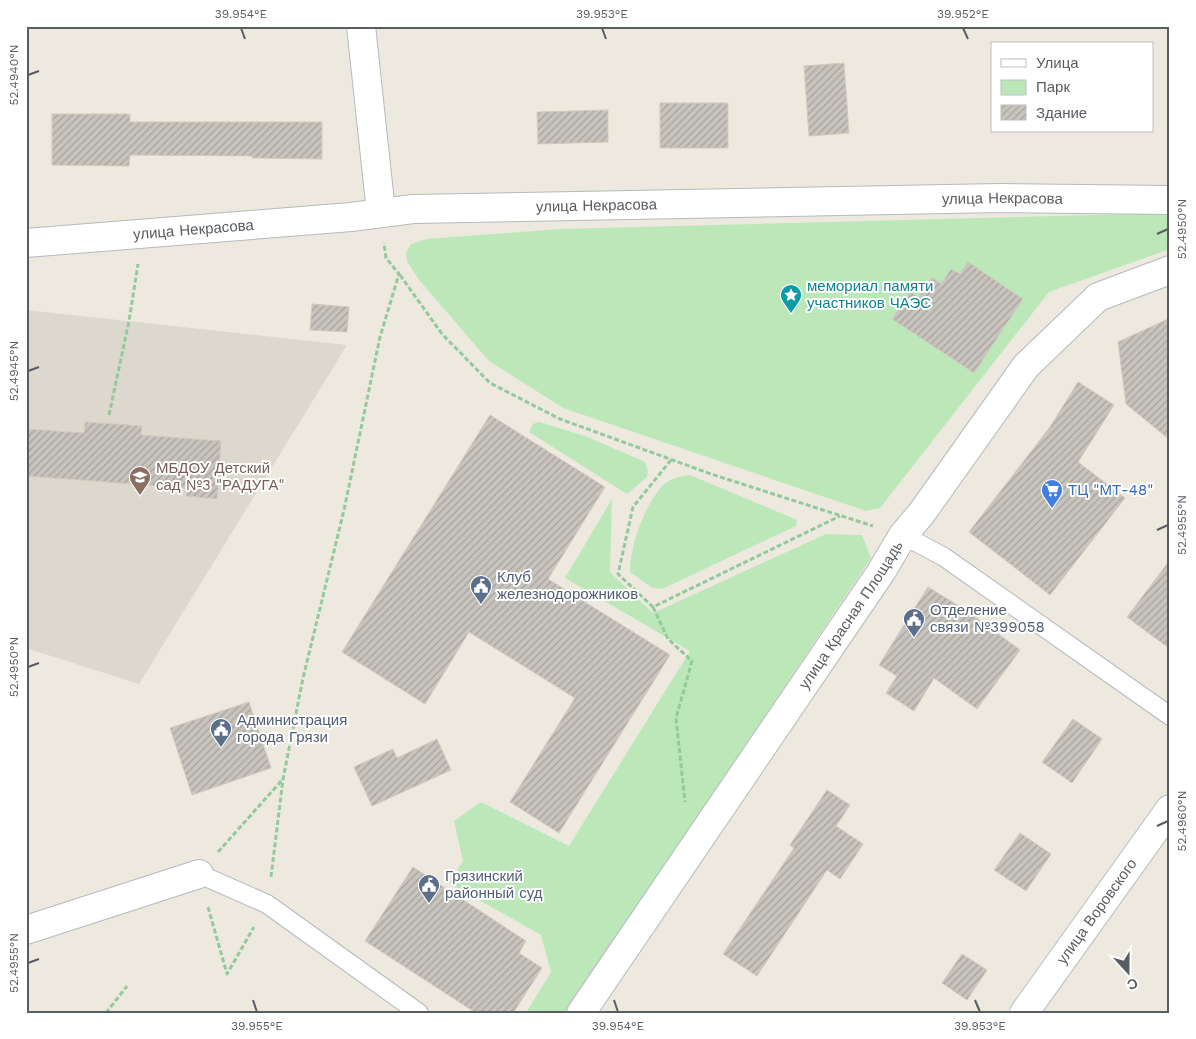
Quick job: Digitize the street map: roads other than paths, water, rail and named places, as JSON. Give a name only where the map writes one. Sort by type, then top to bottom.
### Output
[{"type":"street","points":[[361,26],[369,214]]},
{"type":"street","name":"улица Некрасова","points":[[26,243],[413,209],[1000,198],[1170,200]]},
{"type":"street","name":"улица Красная Площадь","points":[[580,1013],[882,572],[903,535],[921,514],[1026,366],[1098,297],[1170,270]]},
{"type":"street","name":"улица Воровского","points":[[1024,1013],[1170,809]]},
{"type":"street","points":[[26,930],[199,874]]},
{"type":"lane","points":[[903,535],[944,557],[1170,716]]},
{"type":"lane","points":[[199,874],[267,904],[419,1013]]},
{"type":"place","name":"мемориал памяти участников ЧАЭС","points":[[791,314]]},
{"type":"place","name":"МБДОУ Детский сад №3 \"РАДУГА\"","points":[[140,496]]},
{"type":"place","name":"ТЦ \"МТ-48\"","points":[[1052,509]]},
{"type":"place","name":"Клуб железнодорожников","points":[[481,605]]},
{"type":"place","name":"Отделение связи №399058","points":[[914,638]]},
{"type":"place","name":"Администрация города Грязи","points":[[221,748]]},
{"type":"place","name":"Грязинский районный суд","points":[[429,904]]}]
